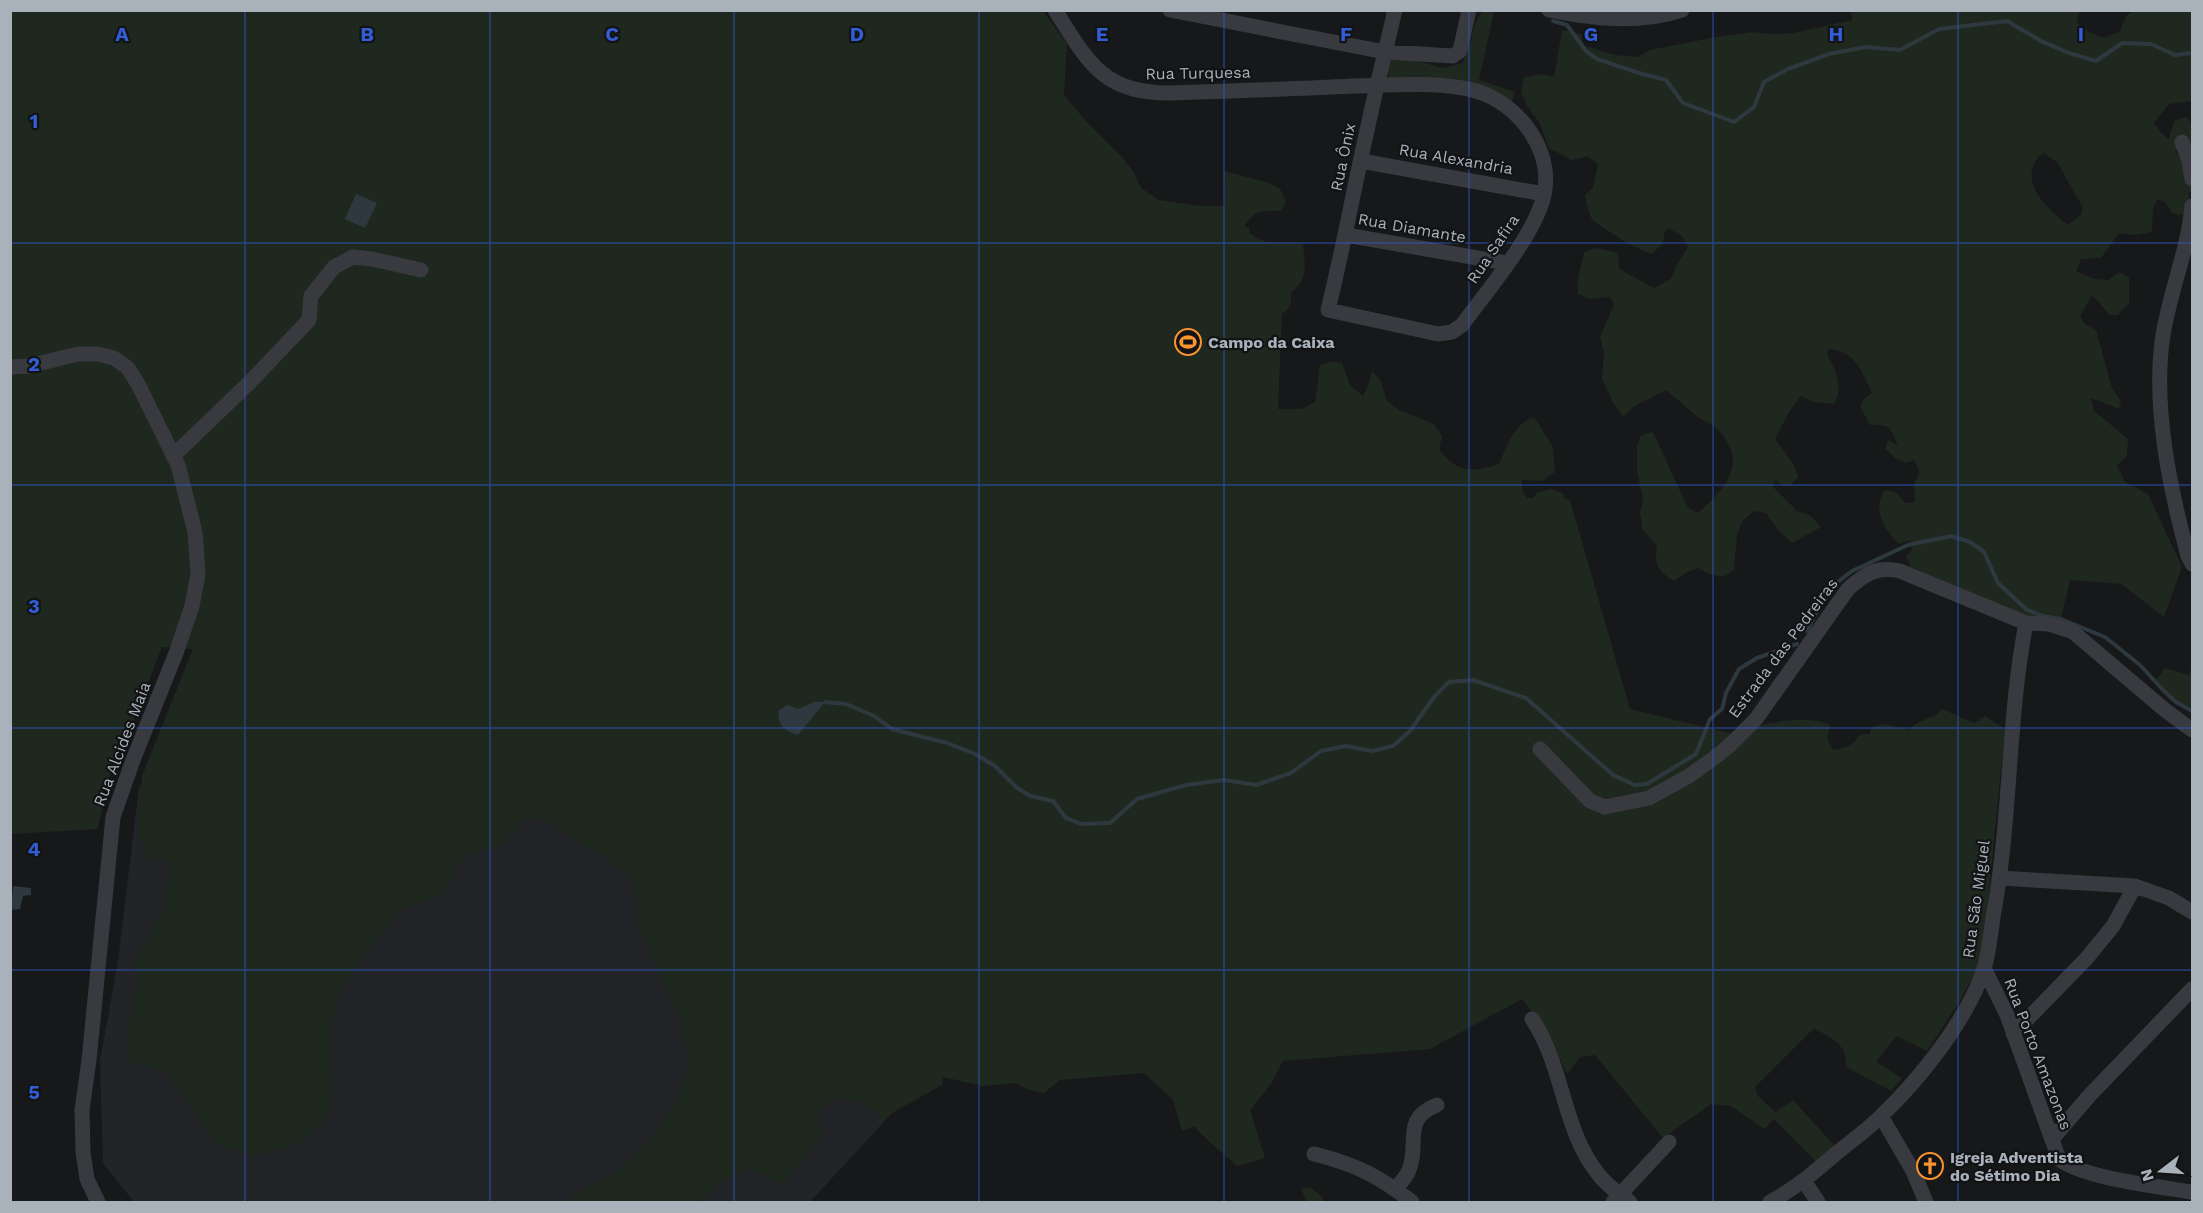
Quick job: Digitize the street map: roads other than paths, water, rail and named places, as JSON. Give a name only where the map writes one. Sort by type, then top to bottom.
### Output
[{"type":"street","name":"Rua Turquesa","points":[[1054,10],[1091,64],[1107,77],[1137,92],[1171,93],[1378,86]]},
{"type":"street","points":[[1170,10],[1386,52],[1455,56],[1461,48],[1469,10]]},
{"type":"street","name":"Rua Ônix","points":[[1395,10],[1328,310],[1438,334],[1452,332]]},
{"type":"street","points":[[1549,10],[1613,19],[1663,16],[1682,10]]},
{"type":"street","name":"Rua Safira","points":[[1378,86],[1463,88],[1484,94],[1503,104],[1521,120],[1535,137],[1540,151],[1545,173],[1544,194],[1538,213],[1528,232],[1462,325],[1452,332]]},
{"type":"street","points":[[2182,142],[2193,179]]},
{"type":"street","name":"Rua Alexandria","points":[[1360,161],[1544,194]]},
{"type":"street","points":[[2193,206],[2186,248],[2170,300],[2163,333],[2160,380],[2164,429],[2175,505],[2188,556],[2193,564]]},
{"type":"street","name":"Rua Diamante","points":[[1346,235],[1506,263]]},
{"type":"street","points":[[173,456],[250,382],[309,320],[311,296],[334,267],[353,257],[372,258],[421,270]]},
{"type":"street","name":"Rua Alcides Maia","points":[[30,366],[78,354],[98,354],[114,358],[128,368],[178,465],[189,501],[195,532],[198,574],[192,606],[113,817],[82,1110],[83,1152],[87,1179],[98,1203]]},
{"type":"street","points":[[10,367],[30,366]]},
{"type":"street","points":[[10,381],[30,366]]},
{"type":"street","name":"Estrada das Pedreiras","points":[[1540,748],[1590,801],[1605,807],[1649,798],[1689,776],[1729,746],[1756,719],[1837,603],[1864,575],[1874,570],[1889,569],[1900,571],[2026,623],[2049,624],[2073,632],[2165,710],[2193,730]]},
{"type":"street","name":"Rua São Miguel","points":[[1770,1203],[1804,1181],[1881,1116],[1914,1080],[1951,1031],[1974,992],[1984,968],[2000,878],[2014,706],[2026,623]]},
{"type":"street","points":[[2000,878],[2135,886],[2169,898],[2193,912]]},
{"type":"street","points":[[2013,1034],[2086,959],[2112,926],[2135,886]]},
{"type":"street","name":"Rua Porto Amazonas","points":[[1984,968],[1998,993],[2059,1159],[2073,1167],[2149,1185],[2193,1192]]},
{"type":"street","points":[[2053,1138],[2089,1096],[2193,989]]},
{"type":"street","points":[[1532,1019],[1550,1051],[1582,1149],[1599,1176],[1621,1200],[1669,1142]]},
{"type":"street","points":[[1395,1189],[1404,1180],[1411,1163],[1415,1123],[1429,1109],[1437,1105]]},
{"type":"street","points":[[1881,1116],[1913,1171],[1926,1203]]},
{"type":"street","points":[[1314,1154],[1362,1168],[1412,1203]]},
{"type":"street","points":[[1804,1181],[1818,1203]]},
{"type":"waterway","points":[[1553,21],[1567,25],[1586,51],[1597,59],[1666,80],[1683,103],[1734,122],[1754,107],[1764,82],[1788,69],[1829,54],[1866,47],[1900,50],[1939,29],[2007,21],[2041,41],[2096,61],[2122,43],[2151,44],[2175,55],[2192,53]]},
{"type":"waterway","points":[[1807,631],[1820,605],[1835,584],[1852,571],[1908,545],[1951,536],[1970,542],[1984,552],[1998,583],[2027,610],[2061,619],[2105,637],[2140,665],[2176,702],[2192,711]]},
{"type":"waterway","points":[[825,702],[846,704],[874,716],[892,729],[947,743],[975,754],[995,766],[1016,787],[1030,796],[1053,801],[1066,818],[1081,824],[1110,823],[1137,799],[1186,785],[1224,780],[1256,785],[1291,773],[1321,751],[1346,746],[1372,751],[1393,746],[1410,731],[1434,697],[1449,682],[1473,680],[1526,698],[1613,775],[1635,785],[1647,784],[1696,754],[1710,719],[1722,709],[1726,693],[1739,669],[1757,658],[1797,644]]},
{"type":"place","name":"Campo da Caixa","points":[[1188,342]]},
{"type":"place","name":"Igreja Adventista do Sétimo Dia","points":[[1930,1166]]}]
